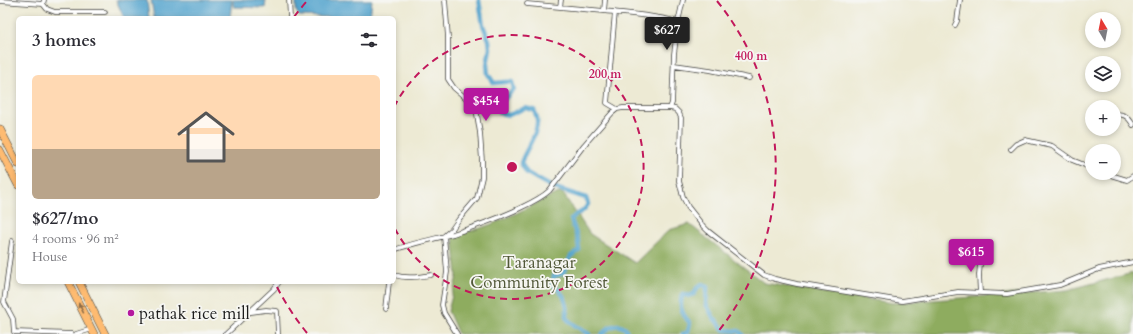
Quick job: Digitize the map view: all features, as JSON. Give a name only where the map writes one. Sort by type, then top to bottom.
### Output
[{"type":"highway","points":[[0,129],[16,160]]},
{"type":"highway","points":[[0,150],[16,182]]},
{"type":"highway","points":[[69,284],[93,332]]},
{"type":"highway","points":[[80,284],[105,334]]},
{"type":"street","points":[[289,0],[290,16]]},
{"type":"street","points":[[444,236],[452,229],[476,198],[482,177],[480,133],[476,108],[454,88],[448,80],[448,37],[445,0]]},
{"type":"street","points":[[560,7],[561,0]]},
{"type":"street","points":[[604,11],[605,0]]},
{"type":"street","points":[[670,108],[672,103],[678,22],[684,0]]},
{"type":"street","points":[[955,25],[960,0]]},
{"type":"street","points":[[0,1],[43,2],[47,9],[55,12],[105,12]]},
{"type":"street","points":[[527,4],[645,15],[678,22]]},
{"type":"street","points":[[615,12],[606,103],[617,109]]},
{"type":"street","points":[[674,65],[710,70],[749,78]]},
{"type":"street","points":[[396,249],[488,222],[525,206],[544,195],[549,191],[584,145],[617,109],[670,108],[675,109],[681,118],[679,181],[683,197],[688,207],[708,231],[764,275],[776,279],[797,284],[902,301],[958,292],[1007,294],[1060,285],[1099,269],[1133,262]]},
{"type":"street","points":[[1121,114],[1130,119],[1133,125]]},
{"type":"street","points":[[1011,149],[1016,144],[1025,140],[1052,146],[1072,160],[1085,165]]},
{"type":"street","points":[[1121,178],[1127,180],[1133,176]]},
{"type":"street","points":[[444,236],[447,272],[442,305],[444,313],[457,334]]},
{"type":"street","points":[[12,241],[4,302],[13,318],[14,332],[72,334]]},
{"type":"street","points":[[980,293],[979,275],[981,254]]},
{"type":"street","points":[[396,276],[416,277],[431,275]]},
{"type":"street","points":[[226,334],[251,312],[278,284]]},
{"type":"street","points":[[386,309],[389,284]]},
{"type":"street","points":[[251,312],[266,310],[277,311],[278,334]]},
{"type":"street","points":[[76,334],[93,332]]},
{"type":"green space","name":"Taranagar Community Forest","points":[[562,192],[590,234],[635,263],[669,230],[689,224],[764,283],[893,303],[1067,290],[1133,273],[1133,334],[458,334],[448,311],[457,276],[453,235],[490,225]]},
{"type":"water","points":[[116,0],[147,0],[149,16],[123,16]]},
{"type":"water","points":[[151,0],[232,0],[230,16],[154,16]]},
{"type":"water","points":[[233,0],[266,0],[265,8],[234,7]]},
{"type":"water","points":[[296,0],[372,0],[370,16],[299,16],[296,11]]},
{"type":"waterway","points":[[479,0],[483,25],[489,40],[490,48],[487,65],[488,74],[494,83],[512,82],[514,89],[498,106],[500,113],[509,115],[525,108],[534,110],[537,117],[534,136],[521,163],[527,173],[552,187],[586,198],[588,204],[584,210],[571,219],[578,240],[579,250],[571,256],[563,273],[554,276],[552,284],[564,297],[567,307],[567,319],[589,334]]},
{"type":"waterway","points":[[683,334],[688,332],[690,323],[681,306],[683,294],[689,296],[694,294],[697,288],[702,284],[707,287],[706,304],[713,317],[724,330],[739,331],[742,334]]},
{"type":"waterway","points":[[602,334],[610,327],[618,325],[625,328],[628,334]]},
{"type":"place","name":"pathak rice mill","points":[[131,313]]}]
